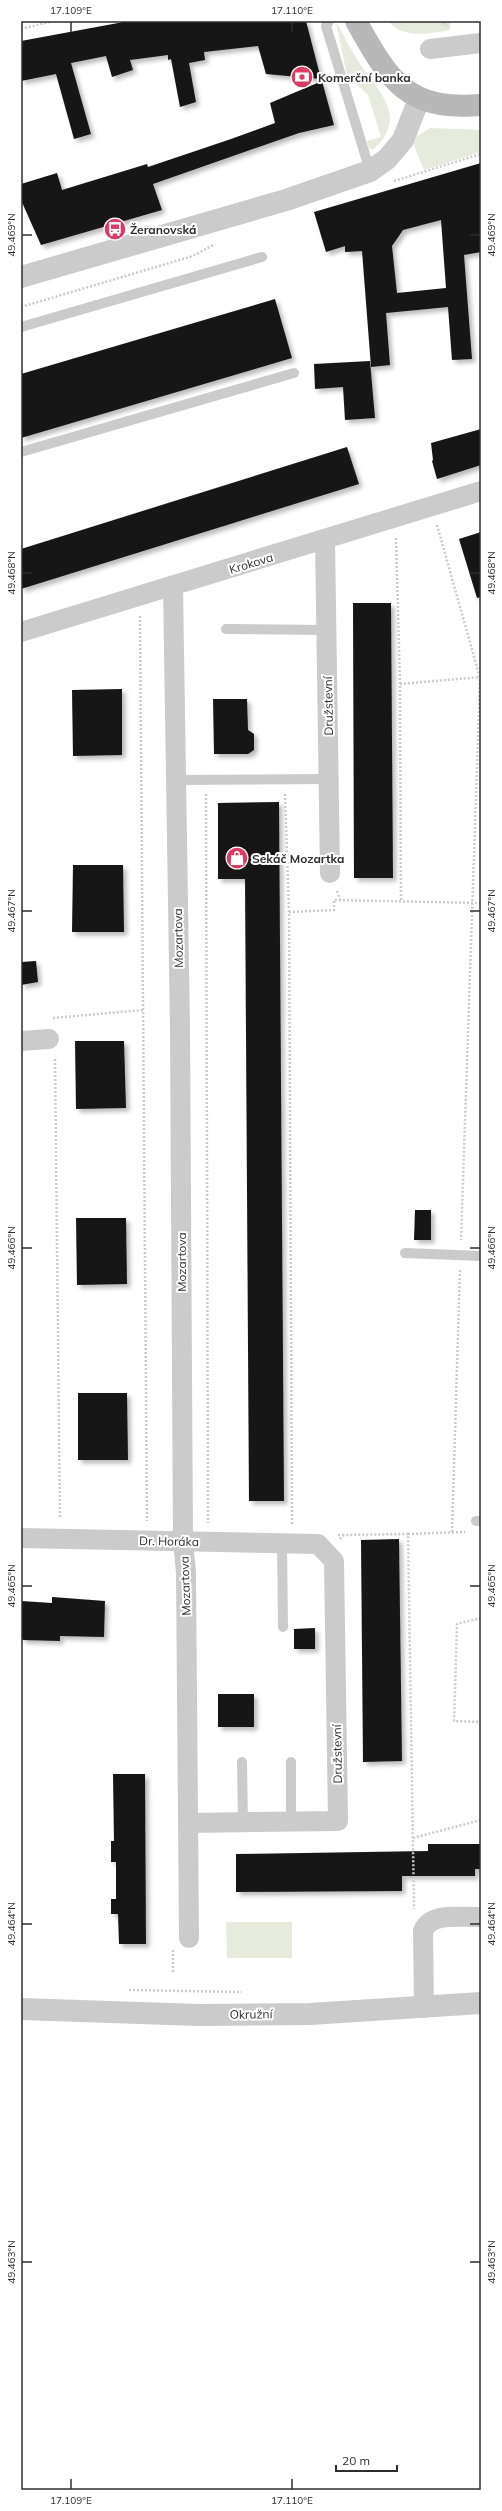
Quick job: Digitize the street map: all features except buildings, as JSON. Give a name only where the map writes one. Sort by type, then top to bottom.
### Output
[{"type":"main road","points":[[356,21],[384,68],[404,89],[419,99],[447,104],[481,105]]},
{"type":"street","points":[[430,49],[481,43]]},
{"type":"street","points":[[21,277],[286,200],[378,177],[387,159],[403,140],[419,99]]},
{"type":"street","name":"Krokova","points":[[21,632],[481,491]]},
{"type":"street","name":"Družstevní","points":[[325,540],[330,873]]},
{"type":"street","name":"Mozartova","points":[[173,586],[183,1542],[186,1572],[188,1823],[181,1940]]},
{"type":"street","points":[[21,1041],[49,1039]]},
{"type":"street","name":"Dr. Horáka","points":[[21,1538],[183,1542],[287,1536],[322,1548]]},
{"type":"street","name":"Družstevní","points":[[188,1823],[338,1821],[334,1561],[322,1548]]},
{"type":"street","points":[[424,2008],[423,1931],[427,1924],[434,1918],[481,1917]]},
{"type":"street","name":"Okružní","points":[[21,2009],[199,2015],[310,2014],[424,2008],[481,2003]]},
{"type":"lane","points":[[329,21],[326,26],[378,177]]},
{"type":"lane","points":[[21,327],[262,257]]},
{"type":"lane","points":[[21,452],[294,373]]},
{"type":"lane","points":[[226,629],[327,630]]},
{"type":"lane","points":[[176,780],[329,779]]},
{"type":"lane","points":[[405,1253],[481,1256]]},
{"type":"lane","points":[[283,1627],[287,1536]]},
{"type":"lane","points":[[242,1762],[243,1822]]},
{"type":"lane","points":[[291,1762],[291,1822]]},
{"type":"path","points":[[21,29],[53,21]]},
{"type":"path","points":[[378,177],[481,154]]},
{"type":"path","points":[[21,306],[193,256],[220,242]]},
{"type":"path","points":[[431,507],[480,677],[452,1532]]},
{"type":"path","points":[[395,518],[400,684],[401,900]]},
{"type":"path","points":[[140,611],[147,1526]]},
{"type":"path","points":[[400,684],[480,677]]},
{"type":"path","points":[[202,780],[206,797],[208,1531]]},
{"type":"path","points":[[285,790],[289,912],[287,1536]]},
{"type":"path","points":[[289,912],[334,910],[334,900],[401,900],[481,903]]},
{"type":"path","points":[[52,1018],[143,1010]]},
{"type":"path","points":[[50,1060],[57,1059],[60,1523]]},
{"type":"path","points":[[336,1535],[466,1532]]},
{"type":"path","points":[[408,1534],[414,1917]]},
{"type":"path","points":[[322,1548],[344,1535]]},
{"type":"path","points":[[481,1618],[457,1624],[454,1721],[481,1722]]},
{"type":"path","points":[[413,1838],[481,1820]]},
{"type":"path","points":[[173,1974],[181,1940]]},
{"type":"path","points":[[128,1990],[246,1992]]},
{"type":"shaded area","points":[[389,21],[451,21],[450,30],[417,34],[401,31]]},
{"type":"shaded area","points":[[336,22],[354,55],[383,96],[388,106],[390,117],[389,127],[383,138],[373,150],[369,148],[367,141],[381,137],[368,95],[347,75]]},
{"type":"shaded area","points":[[430,128],[481,130],[481,152],[424,170],[413,143],[416,137]]},
{"type":"shaded area","points":[[226,1922],[292,1922],[292,1958],[227,1958]]},
{"type":"place","name":"Komerční banka","points":[[302,77]]},
{"type":"place","name":"Žeranovská","points":[[115,229]]},
{"type":"place","name":"Sekáč Mozartka","points":[[237,858]]}]
